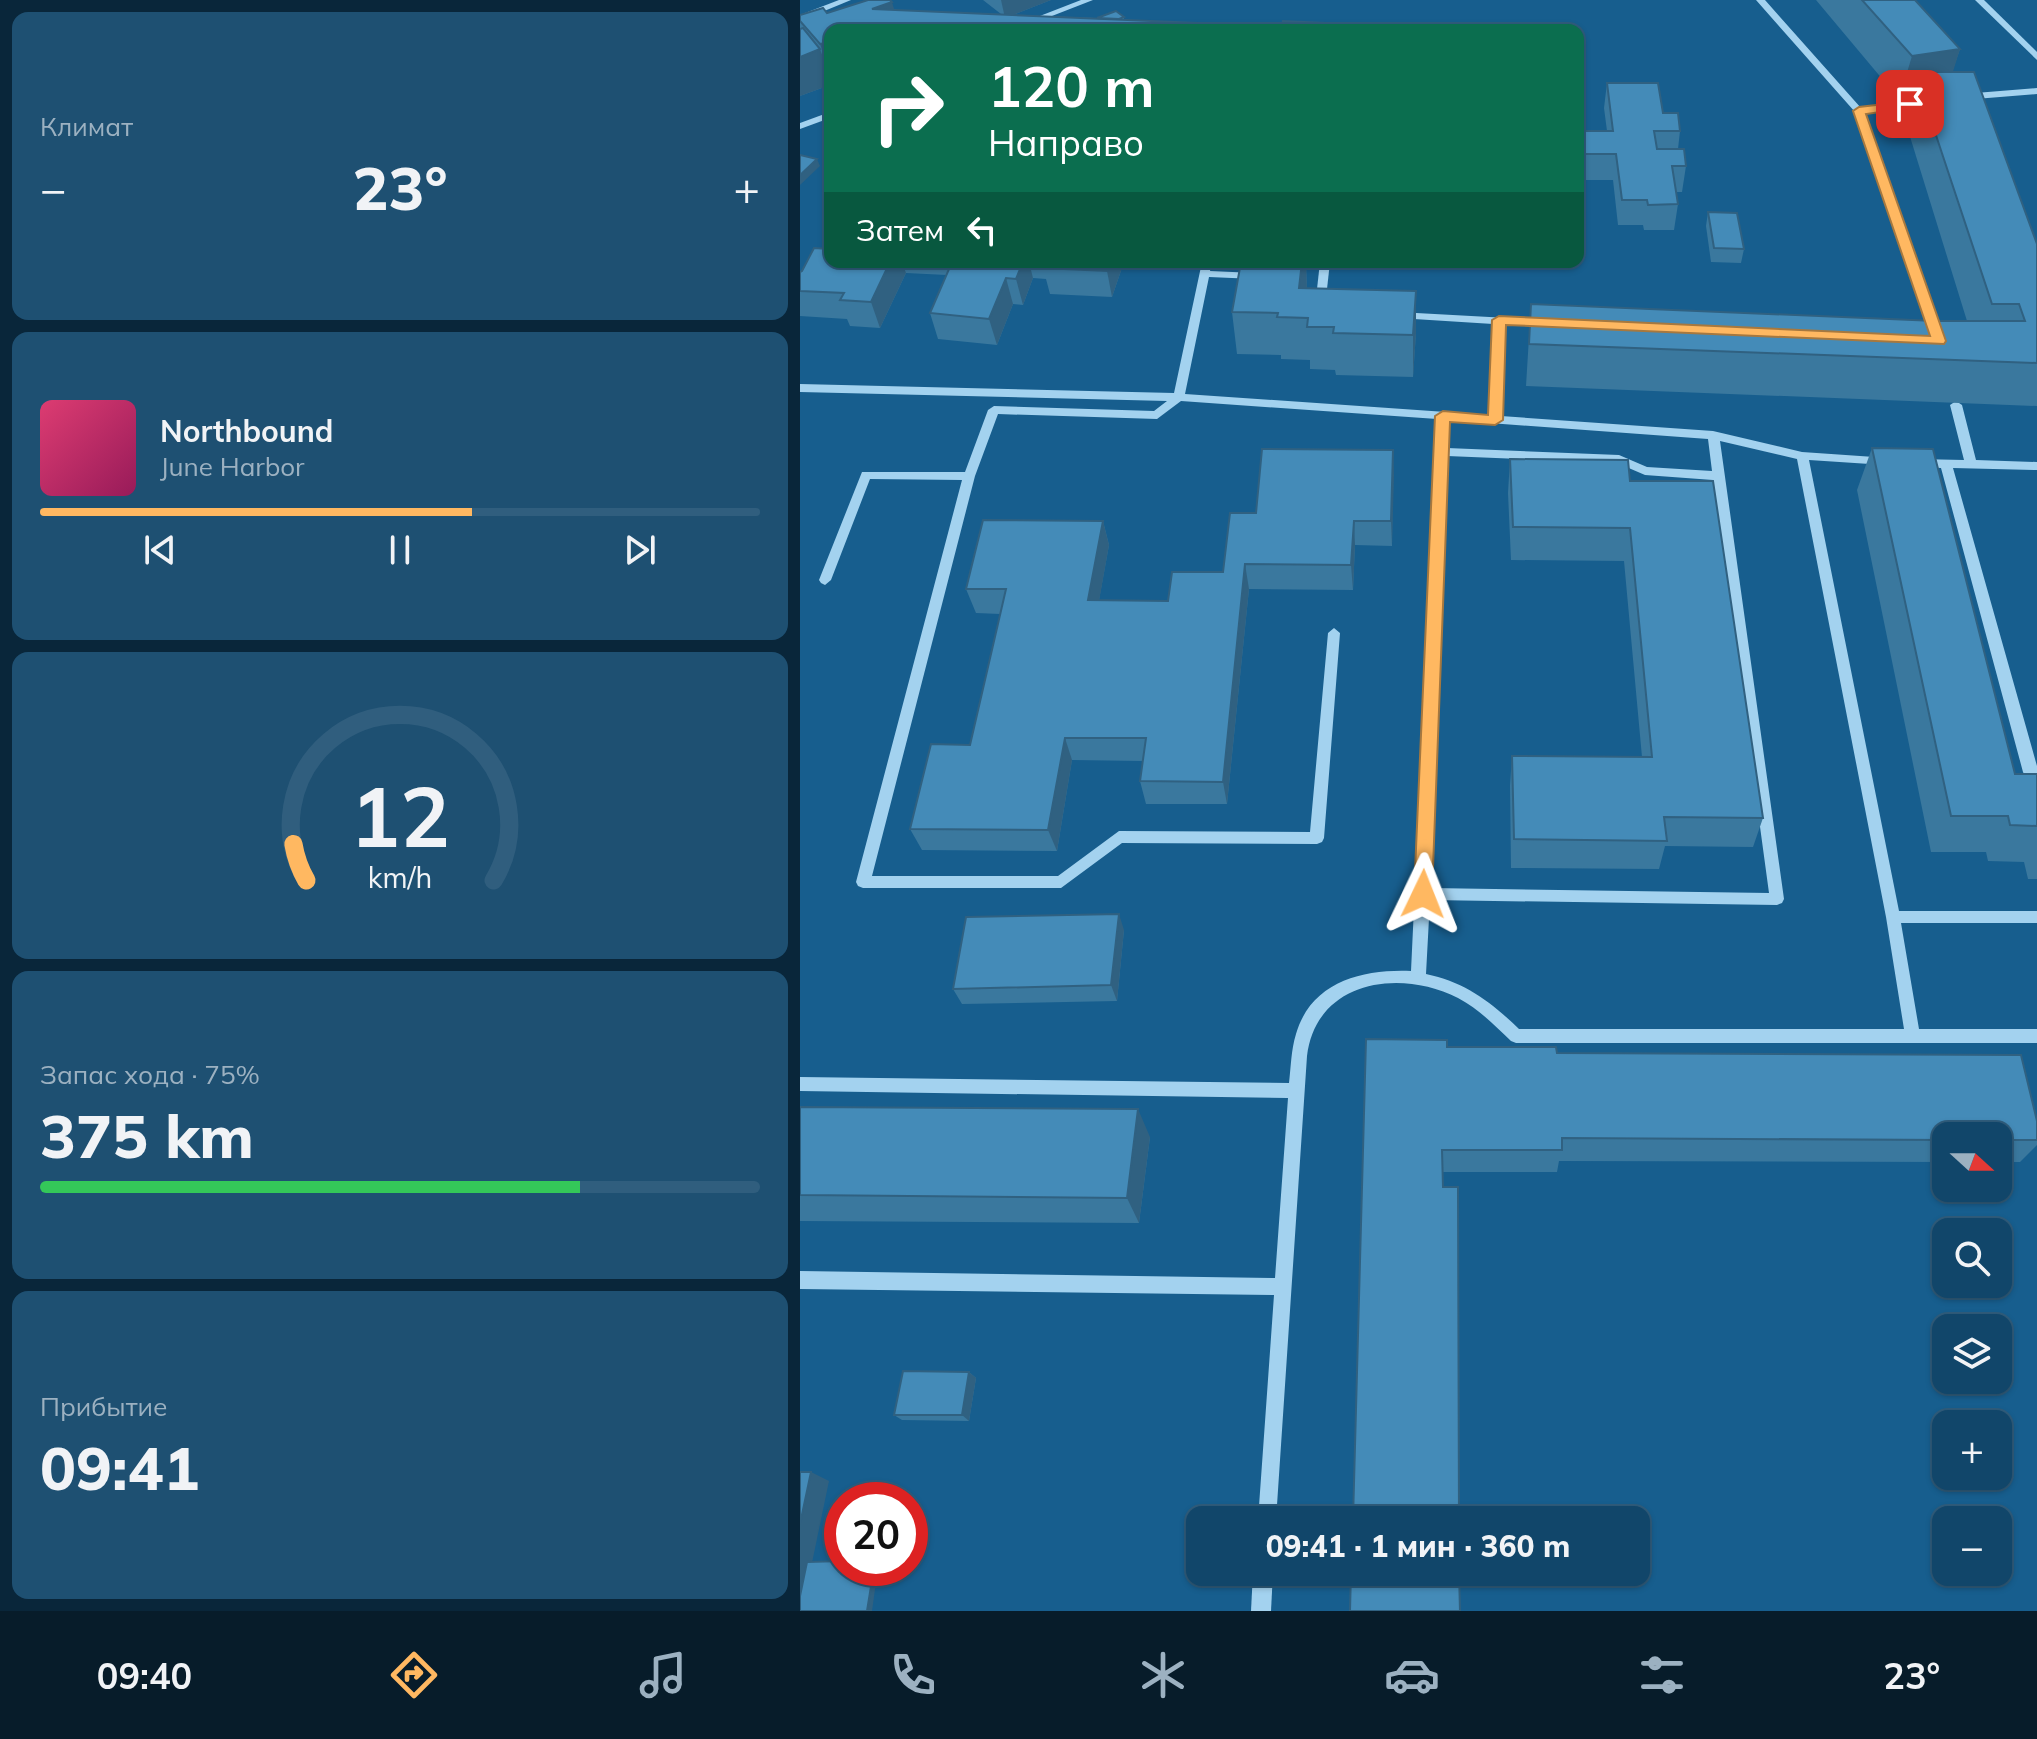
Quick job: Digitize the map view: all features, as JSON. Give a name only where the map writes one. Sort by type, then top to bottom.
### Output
[{"type":"street","points":[[800,18],[847,0]]},
{"type":"street","points":[[1024,24],[1089,0]]},
{"type":"street","points":[[1760,0],[1859,111],[1940,346],[1923,340]]},
{"type":"street","points":[[1979,0],[2037,57]]},
{"type":"street","points":[[1947,99],[2037,91]]},
{"type":"street","points":[[1961,97],[1967,112]]},
{"type":"street","points":[[1859,111],[1932,101]]},
{"type":"street","points":[[800,126],[824,117]]},
{"type":"street","points":[[1263,276],[1205,268],[1179,397],[1157,415],[994,410],[969,476],[863,882],[1061,882],[1119,837],[1317,838],[1334,633]]},
{"type":"street","points":[[1324,268],[1320,310],[1335,311]]},
{"type":"street","points":[[1307,277],[1322,278]]},
{"type":"street","points":[[1380,313],[1562,323]]},
{"type":"street","points":[[1495,420],[1499,320]]},
{"type":"street","points":[[800,388],[1179,397],[1713,435],[1802,456],[2037,466]]},
{"type":"street","points":[[1956,405],[1971,465]]},
{"type":"street","points":[[1418,980],[1443,416]]},
{"type":"street","points":[[1423,894],[1777,899],[1713,435]]},
{"type":"street","points":[[1441,452],[1619,459],[1645,471],[1719,476]]},
{"type":"street","points":[[1802,456],[1893,917],[1913,1037]]},
{"type":"street","points":[[1946,464],[2030,772],[2037,772]]},
{"type":"street","points":[[825,580],[866,475],[969,476]]},
{"type":"street","points":[[1893,917],[2037,917]]},
{"type":"street","points":[[1268,1506],[1296,1091],[1306,1024],[1329,993],[1364,979],[1406,977],[1440,984],[1479,1002],[1516,1036],[2037,1036]]},
{"type":"street","points":[[800,1084],[1296,1091]]},
{"type":"street","points":[[800,1280],[1281,1287]]},
{"type":"street","points":[[1261,1611],[1262,1586]]},
{"type":"building","points":[[868,0],[890,0],[892,2],[872,9],[1222,24],[824,24],[824,43],[820,44],[800,21],[800,15],[823,8],[827,13]]},
{"type":"building","points":[[1862,0],[1915,0],[1960,49],[1912,56]]},
{"type":"building","points":[[1116,11],[1124,17],[1097,18]]},
{"type":"building","points":[[1283,21],[1347,24],[1282,24]]},
{"type":"building","points":[[803,28],[820,49],[800,57],[800,29]]},
{"type":"building","points":[[1915,72],[1974,72],[2037,244],[2037,363],[1529,344],[1531,304],[1936,321],[1939,335],[1938,321],[2025,321],[2019,304],[1992,304]]},
{"type":"building","points":[[1607,83],[1658,83],[1663,113],[1678,113],[1680,131],[1654,131],[1657,149],[1684,149],[1686,166],[1672,166],[1678,204],[1648,205],[1647,200],[1622,200],[1616,154],[1584,154],[1584,131],[1613,131]]},
{"type":"building","points":[[800,155],[817,159],[800,175]]},
{"type":"building","points":[[1708,212],[1737,213],[1744,249],[1714,248]]},
{"type":"building","points":[[814,248],[824,249],[824,268],[887,268],[871,302],[840,300],[844,293],[800,291],[802,271]]},
{"type":"building","points":[[949,268],[1021,268],[1016,279],[1006,278],[989,319],[930,313]]},
{"type":"building","points":[[1043,268],[1108,268],[1107,271]]},
{"type":"building","points":[[1240,268],[1301,268],[1299,288],[1416,291],[1413,335],[1333,333],[1334,327],[1307,327],[1308,318],[1277,317],[1278,313],[1232,312]]},
{"type":"building","points":[[1872,448],[1933,449],[2015,774],[2037,774],[2037,826],[2010,825],[2008,816],[1951,816]]},
{"type":"building","points":[[1262,449],[1393,450],[1391,521],[1354,521],[1351,565],[1245,564],[1223,782],[1140,781],[1146,738],[1065,738],[1048,830],[910,829],[931,744],[970,745],[1006,589],[966,589],[983,520],[1103,521],[1088,600],[1168,601],[1172,572],[1223,572],[1230,513],[1256,513]]},
{"type":"building","points":[[1510,459],[1628,460],[1630,481],[1713,481],[1763,818],[1664,817],[1667,841],[1514,839],[1512,756],[1652,757],[1630,528],[1513,527]]},
{"type":"building","points":[[1119,914],[1111,985],[953,989],[966,917]]},
{"type":"building","points":[[1366,1039],[1447,1040],[1447,1047],[1556,1047],[1557,1053],[2021,1055],[2037,1121],[2037,1140],[2012,1140],[2012,1122],[1932,1122],[1932,1140],[1562,1138],[1562,1150],[1442,1150],[1443,1187],[1458,1187],[1459,1506],[1353,1506]]},
{"type":"building","points":[[800,1107],[1138,1109],[1127,1198],[800,1195]]},
{"type":"building","points":[[903,1371],[969,1372],[962,1415],[894,1415]]},
{"type":"building","points":[[800,1472],[811,1472],[800,1524]]},
{"type":"building","points":[[807,1562],[824,1562],[824,1586],[871,1586],[867,1611],[800,1611]]},
{"type":"building","points":[[1351,1586],[1459,1586],[1460,1611],[1350,1611]]},
{"type":"route","points":[[1423,894],[1443,416],[1495,420],[1499,320],[1939,341],[1859,111],[1910,104]]}]
